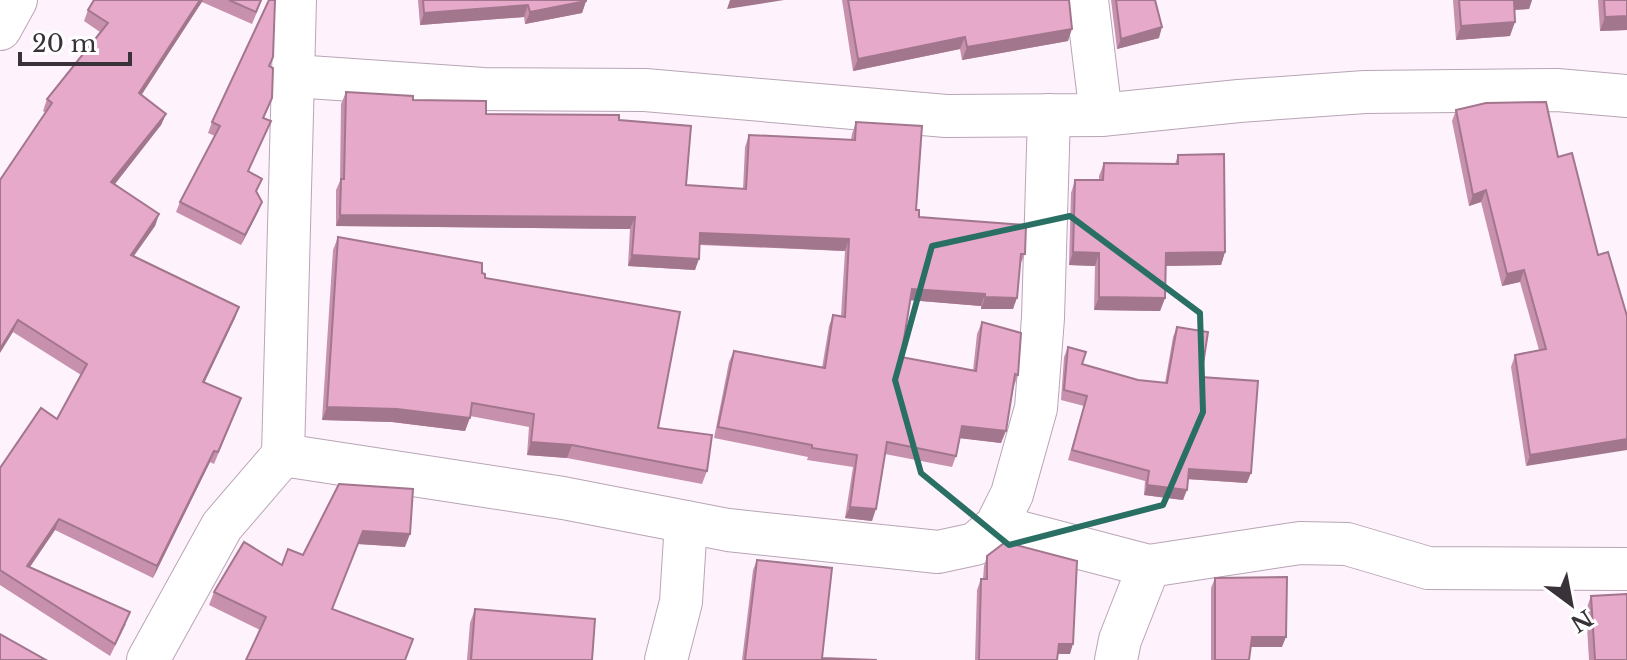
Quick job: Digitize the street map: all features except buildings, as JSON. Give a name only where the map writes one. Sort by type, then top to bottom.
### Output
[{"type":"street","points":[[0,29],[16,0]]},
{"type":"street","points":[[148,660],[222,526],[283,455],[295,0]]},
{"type":"street","points":[[1087,0],[1101,115]]},
{"type":"street","points":[[294,76],[483,89],[645,90],[946,116],[1101,115],[1365,92],[1557,90],[1627,96]]},
{"type":"street","points":[[283,455],[563,498],[728,530],[938,552],[975,544],[996,526],[1012,494],[1036,408],[1043,318],[1049,115]]},
{"type":"street","points":[[666,660],[681,602],[686,522]]},
{"type":"street","points":[[996,526],[1149,566],[1300,543],[1347,544],[1428,568],[1627,569]]},
{"type":"street","points":[[1116,660],[1120,640],[1149,566]]},
{"type":"highlighted area","points":[[1070,216],[1200,313],[1203,412],[1163,505],[1009,545],[921,473],[895,380],[932,246]]}]
